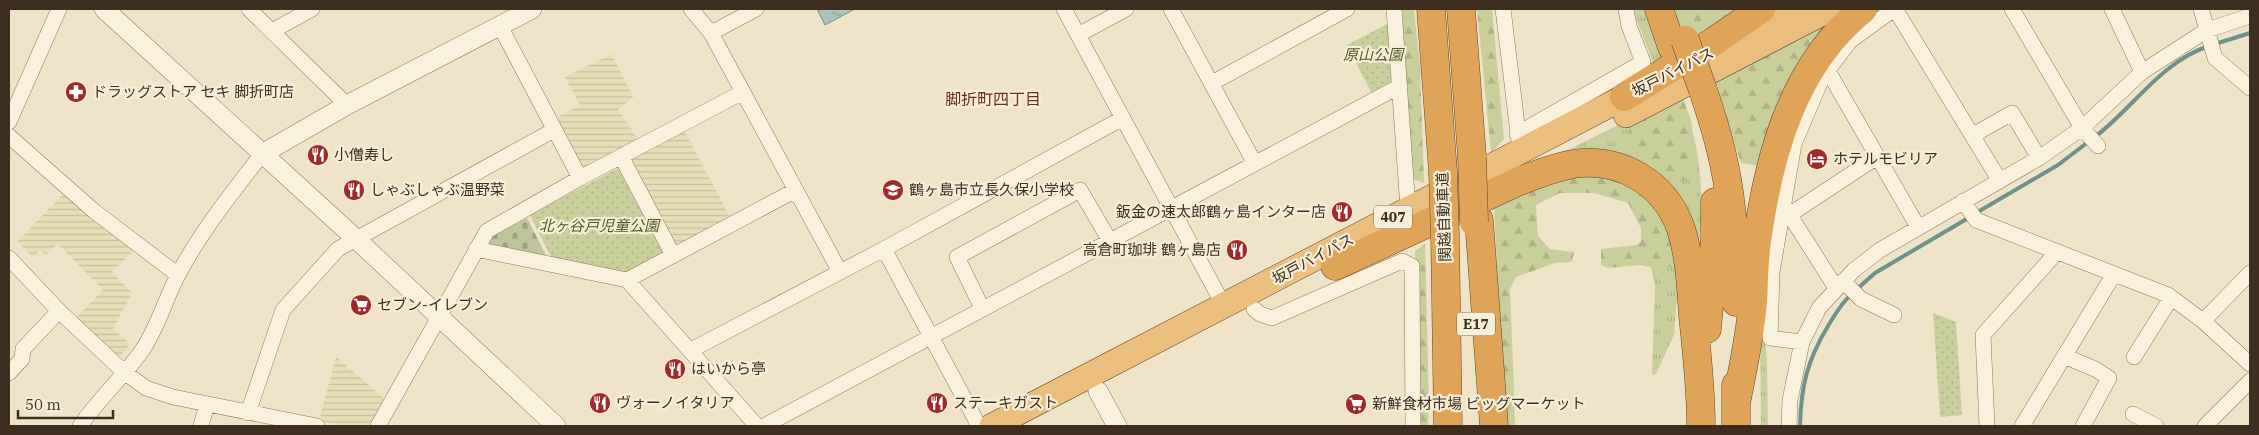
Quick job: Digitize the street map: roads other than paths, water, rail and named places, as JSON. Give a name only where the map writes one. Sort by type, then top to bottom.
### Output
[{"type":"highway","name":"関越自動車道","points":[[1431,9],[1443,172],[1448,426]]},
{"type":"highway","name":"関越自動車道","points":[[1461,9],[1476,221],[1477,426]]},
{"type":"highway","points":[[1659,9],[1679,44],[1724,163],[1732,211],[1736,262],[1736,414]]},
{"type":"highway","points":[[1675,9],[1679,44]]},
{"type":"highway","points":[[1624,97],[1713,42],[1761,9]]},
{"type":"highway","name":"坂戸バイパス","points":[[992,426],[1408,209],[1519,142],[1624,97],[1795,9]]},
{"type":"highway","name":"坂戸バイパス","points":[[1029,426],[1830,9]]},
{"type":"highway","points":[[1736,414],[1750,321],[1757,242],[1767,186],[1783,128],[1796,95],[1813,62],[1838,31],[1863,9]]},
{"type":"highway","points":[[1697,93],[1716,217],[1701,414]]},
{"type":"highway","points":[[1335,266],[1541,173],[1575,164],[1593,163],[1624,169],[1637,175],[1661,194],[1676,217],[1682,231],[1690,273],[1701,414]]},
{"type":"highway","points":[[1476,221],[1494,426]]},
{"type":"street","points":[[9,122],[60,9]]},
{"type":"street","points":[[104,9],[355,238],[438,318],[556,426]]},
{"type":"street","points":[[249,9],[347,105]]},
{"type":"street","points":[[272,31],[312,9]]},
{"type":"street","points":[[80,426],[92,409],[141,352],[158,324],[178,275],[209,222],[262,154],[347,105],[532,9]]},
{"type":"street","points":[[690,9],[711,33],[840,272]]},
{"type":"street","points":[[711,33],[756,9]]},
{"type":"street","points":[[1064,9],[1224,306]]},
{"type":"street","points":[[1078,35],[1126,9]]},
{"type":"street","points":[[1171,9],[1254,162]]},
{"type":"street","points":[[1212,83],[1348,9]]},
{"type":"street","points":[[1394,9],[1408,209]]},
{"type":"street","points":[[1503,9],[1519,142],[1643,62],[1626,9]]},
{"type":"street","points":[[1802,342],[1770,338],[1772,272],[1786,210],[1794,144],[1822,78],[1850,41],[1894,9],[2000,181]]},
{"type":"street","points":[[2012,9],[2082,128],[2098,146]]},
{"type":"street","points":[[2112,9],[2142,72]]},
{"type":"street","points":[[2201,9],[2215,58],[2250,88]]},
{"type":"street","points":[[1789,426],[1790,400],[1802,342],[1819,308],[1839,285],[1869,257],[2039,158],[2082,128],[2142,72],[2207,30],[2250,16]]},
{"type":"street","points":[[500,26],[580,178]]},
{"type":"street","points":[[1828,70],[1918,227]]},
{"type":"street","points":[[764,426],[1254,162],[1400,86]]},
{"type":"street","points":[[378,426],[487,230],[580,178],[743,92]]},
{"type":"street","points":[[1973,135],[2012,113],[2039,158]]},
{"type":"street","points":[[691,350],[884,249],[1123,118]]},
{"type":"street","points":[[248,413],[283,310],[338,249],[554,130]]},
{"type":"street","points":[[9,136],[94,211],[178,275]]},
{"type":"street","points":[[621,156],[673,255]]},
{"type":"street","points":[[1786,210],[1877,157]]},
{"type":"street","points":[[627,280],[796,190]]},
{"type":"street","points":[[982,308],[957,257],[1080,190],[1110,241]]},
{"type":"street","points":[[1963,201],[1976,220],[2172,298],[2203,321],[2250,364]]},
{"type":"street","points":[[1786,210],[1839,285],[1861,299],[1894,314]]},
{"type":"street","points":[[884,249],[979,426]]},
{"type":"street","points":[[476,250],[627,280],[757,426]]},
{"type":"street","points":[[1987,426],[1983,335],[2057,252]]},
{"type":"street","points":[[1254,309],[1260,314],[1272,318],[1402,261],[1412,266],[1413,426]]},
{"type":"street","points":[[11,264],[124,372],[146,388],[173,397],[292,424],[317,426]]},
{"type":"street","points":[[2203,321],[2250,273]]},
{"type":"street","points":[[2022,426],[2114,274]]},
{"type":"street","points":[[2134,357],[2172,298]]},
{"type":"street","points":[[9,373],[22,359],[23,349],[59,311]]},
{"type":"street","points":[[2064,356],[2095,369],[2108,378],[2083,426]]},
{"type":"street","points":[[2205,426],[2250,381]]},
{"type":"street","points":[[1098,391],[1117,426]]},
{"type":"street","points":[[201,426],[207,404]]},
{"type":"street","points":[[2133,414],[2156,426]]},
{"type":"water","points":[[817,9],[855,9],[825,25]]},
{"type":"waterway","points":[[2215,44],[2250,33]]},
{"type":"waterway","points":[[2096,136],[2177,62],[2209,46]]},
{"type":"waterway","points":[[1976,213],[2058,165],[2088,142]]},
{"type":"waterway","points":[[1856,290],[1875,273],[1970,217]]},
{"type":"waterway","points":[[1800,426],[1802,398],[1810,362],[1828,326],[1841,305],[1851,295]]},
{"type":"place","name":"ドラッグストア セキ 脚折町店","points":[[76,92]]},
{"type":"place","name":"小僧寿し","points":[[318,155]]},
{"type":"place","name":"ホテルモビリア","points":[[1817,159]]},
{"type":"place","name":"しゃぶしゃぶ温野菜","points":[[354,190]]},
{"type":"place","name":"鶴ヶ島市立長久保小学校","points":[[893,190]]},
{"type":"place","name":"鈑金の速太郎鶴ヶ島インター店","points":[[1342,212]]},
{"type":"place","name":"高倉町珈琲 鶴ヶ島店","points":[[1237,250]]},
{"type":"place","name":"セブン-イレブン","points":[[361,305]]},
{"type":"place","name":"はいから亭","points":[[675,369]]},
{"type":"place","name":"ヴォーノイタリア","points":[[600,403]]},
{"type":"place","name":"ステーキガスト","points":[[937,403]]},
{"type":"place","name":"新鮮食材市場 ビッグマーケット","points":[[1356,404]]},
{"type":"district","name":"脚折町四丁目","points":[[993,99]]},
{"type":"park label","name":"原山公園","points":[[1373,55]]},
{"type":"park label","name":"北ヶ谷戸児童公園","points":[[599,226]]}]
